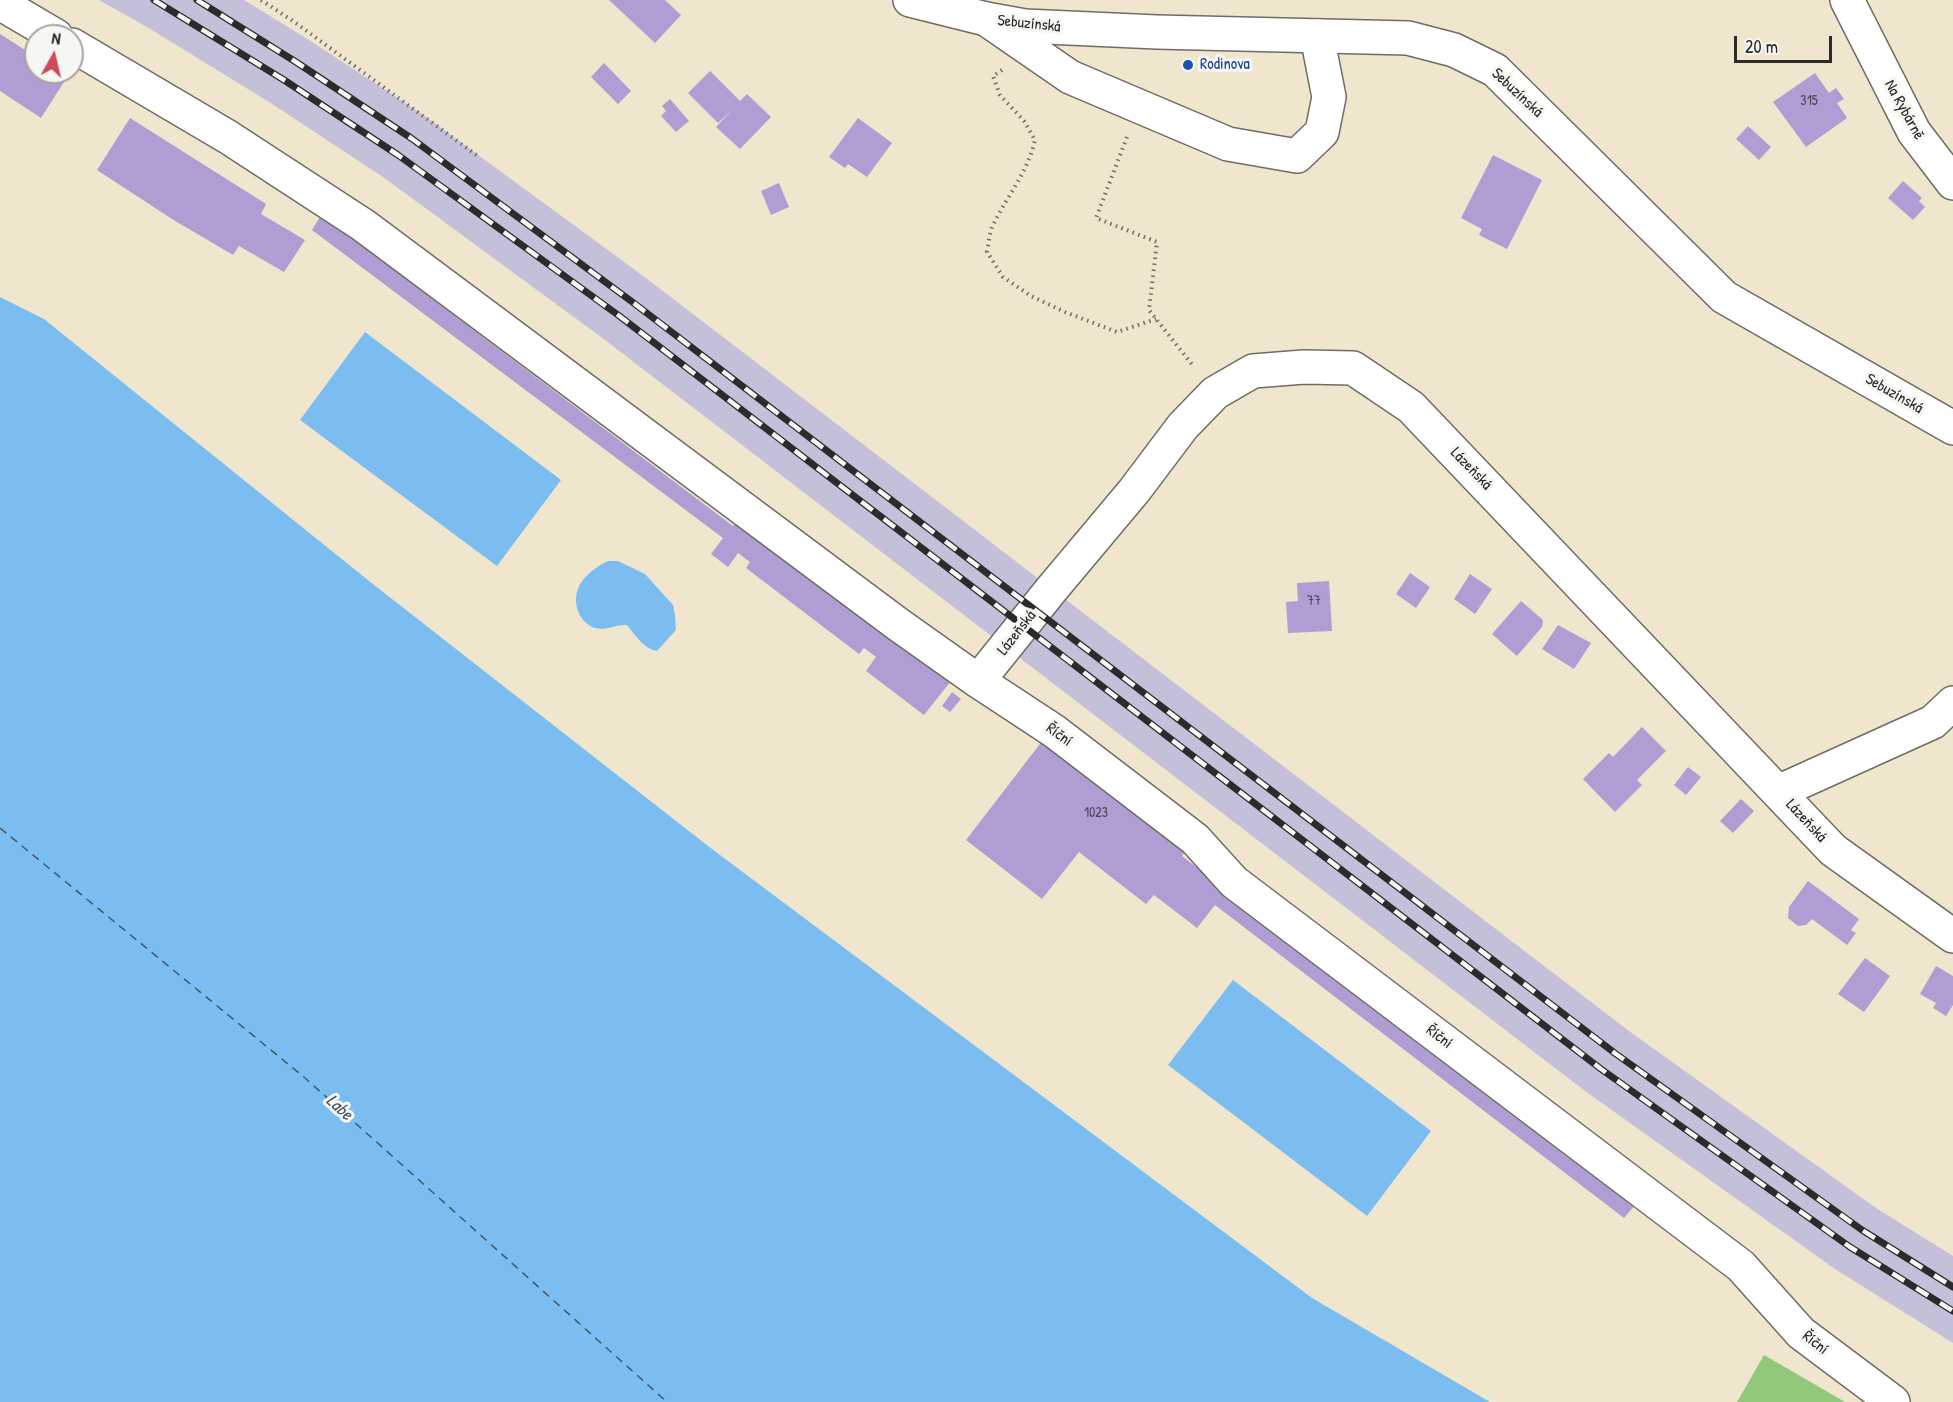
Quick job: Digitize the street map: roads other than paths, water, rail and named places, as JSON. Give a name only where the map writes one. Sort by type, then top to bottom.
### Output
[{"type":"street","name":"Sebuzínská","points":[[910,0],[993,9],[1028,38],[1157,32],[1408,38],[1454,50],[1495,69],[1724,297],[1953,428]]},
{"type":"street","name":"Na Rybárně","points":[[1847,0],[1914,132],[1953,183]]},
{"type":"street","points":[[0,3],[36,24]]},
{"type":"street","points":[[1028,38],[1070,77],[1228,144],[1297,156],[1322,132],[1329,97],[1317,36]]},
{"type":"street","name":"Říční","points":[[84,52],[228,137],[363,225],[899,625],[1054,731],[1196,839],[1234,882],[1741,1266],[1801,1333],[1893,1402]]},
{"type":"street","name":"Lázeňská","points":[[978,681],[1134,491],[1183,426],[1215,393],[1253,371],[1304,367],[1353,368],[1412,407],[1833,850],[1953,936]]},
{"type":"street","points":[[1778,792],[1933,722],[1953,703]]},
{"type":"water","name":"Labe","points":[[0,297],[44,319],[369,581],[708,846],[1312,1298],[1490,1402],[0,1402]]},
{"type":"water","points":[[365,332],[561,480],[497,566],[300,420]]},
{"type":"water","points":[[608,561],[618,561],[645,574],[673,605],[676,630],[657,651],[644,645],[627,625],[595,628],[581,617],[576,601],[580,585],[590,572]]},
{"type":"water","points":[[1233,980],[1431,1131],[1367,1216],[1168,1065]]},
{"type":"railway","points":[[154,0],[284,80],[398,155],[618,315],[1601,1069],[1850,1247],[1953,1311]]},
{"type":"railway","points":[[197,0],[411,138],[631,301],[1616,1054],[1862,1230],[1953,1287]]},
{"type":"place","name":"Rodinova","points":[[1188,65]]}]
